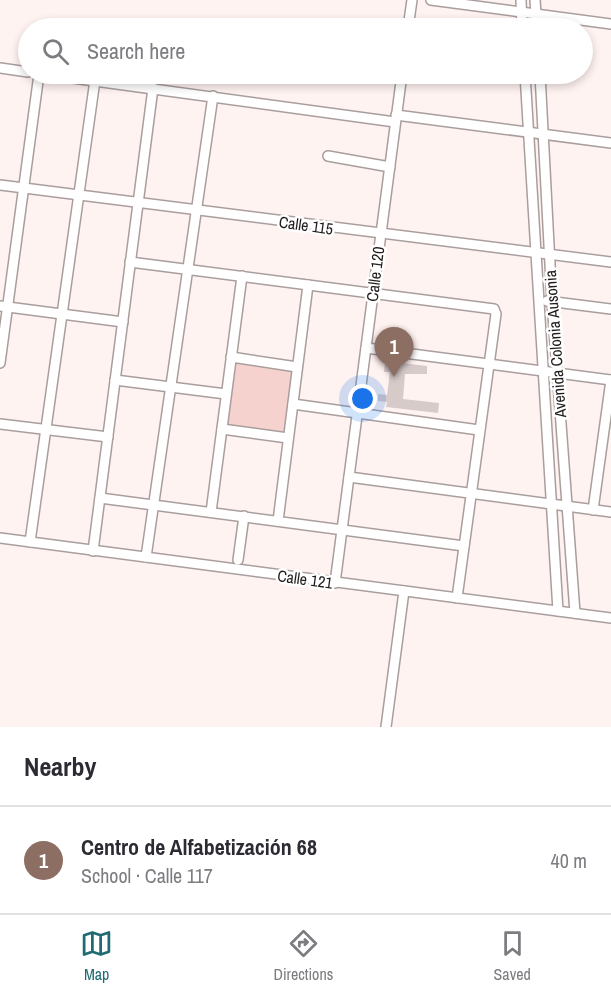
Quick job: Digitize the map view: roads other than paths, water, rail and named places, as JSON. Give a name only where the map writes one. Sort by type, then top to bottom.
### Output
[{"type":"street","points":[[409,18],[412,0]]},
{"type":"street","points":[[431,0],[570,18]]},
{"type":"street","points":[[521,0],[521,18]]},
{"type":"street","points":[[535,0],[536,18]]},
{"type":"street","points":[[593,21],[611,24]]},
{"type":"street","points":[[0,68],[18,71]]},
{"type":"street","points":[[0,363],[4,307],[40,84]]},
{"type":"street","points":[[30,542],[94,84]]},
{"type":"street","points":[[124,84],[396,119],[611,143]]},
{"type":"street","name":"Calle 120","points":[[335,583],[401,84]]},
{"type":"street","name":"Avenida Colonia Ausonia","points":[[526,84],[558,611]]},
{"type":"street","name":"Avenida Colonia Ausonia","points":[[540,84],[552,302],[575,614]]},
{"type":"street","points":[[93,551],[153,88]]},
{"type":"street","points":[[146,557],[213,96]]},
{"type":"street","points":[[328,156],[390,167]]},
{"type":"street","name":"Calle 115","points":[[0,185],[381,235],[392,233],[611,262]]},
{"type":"street","points":[[130,262],[494,309],[496,314],[457,598]]},
{"type":"street","points":[[210,512],[242,276]]},
{"type":"street","points":[[278,521],[308,285]]},
{"type":"street","points":[[538,300],[611,309]]},
{"type":"street","points":[[4,307],[123,322]]},
{"type":"street","points":[[366,348],[611,380],[593,510]]},
{"type":"street","points":[[231,357],[297,367]]},
{"type":"street","points":[[115,380],[226,394]]},
{"type":"street","points":[[293,404],[479,430]]},
{"type":"street","points":[[0,424],[108,437]]},
{"type":"street","points":[[222,429],[288,438]]},
{"type":"street","points":[[349,477],[551,506],[611,512]]},
{"type":"street","points":[[100,498],[464,546]]},
{"type":"street","points":[[238,560],[244,516]]},
{"type":"street","name":"Calle 121","points":[[0,538],[611,618]]},
{"type":"street","points":[[386,727],[404,591]]},
{"type":"place","name":"Centro de Alfabetización 68","points":[[394,377]]}]
